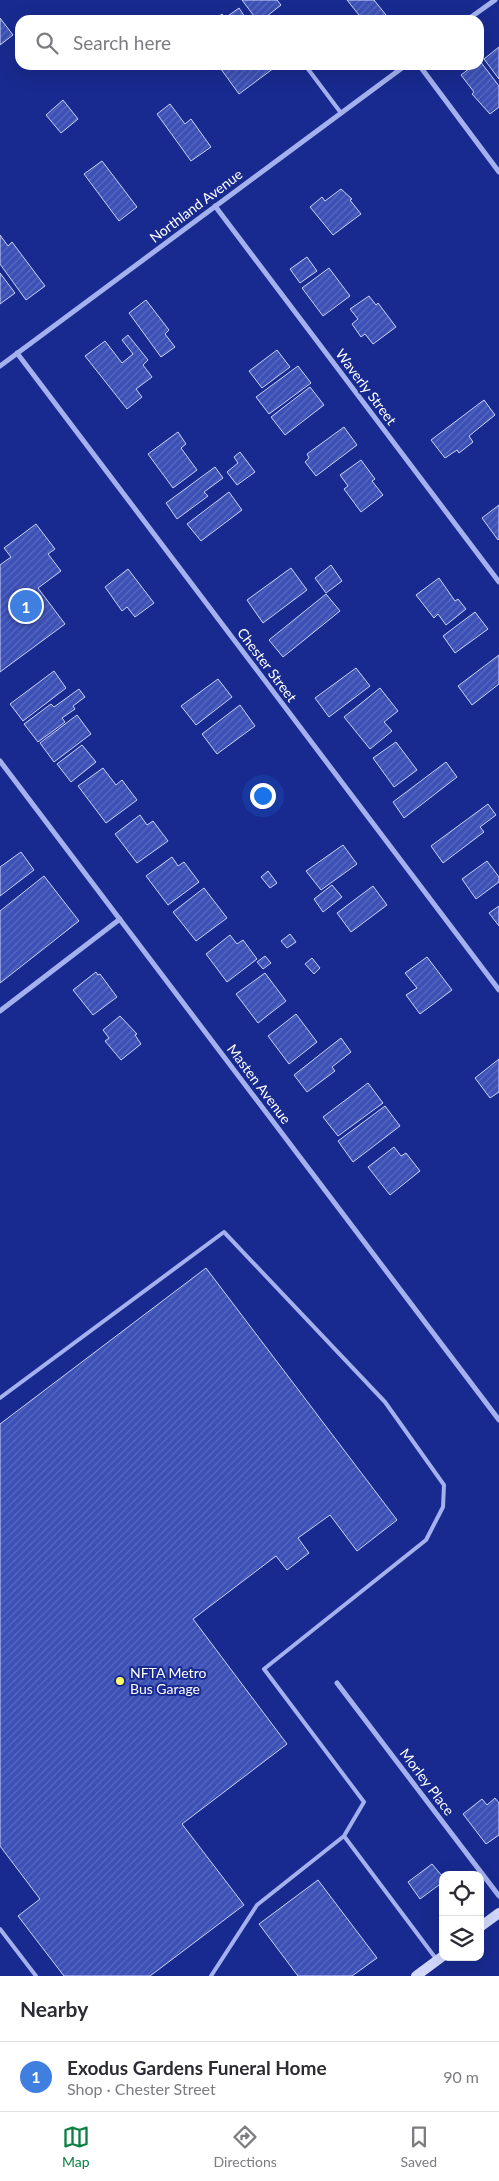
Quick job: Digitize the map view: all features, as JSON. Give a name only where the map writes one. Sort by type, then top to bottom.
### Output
[{"type":"street","points":[[474,15],[494,0]]},
{"type":"street","name":"Northland Avenue","points":[[0,366],[399,70]]},
{"type":"street","points":[[423,70],[499,172]]},
{"type":"street","name":"Waverly Street","points":[[215,206],[499,582]]},
{"type":"street","name":"Chester Street","points":[[17,353],[499,990]]},
{"type":"street","name":"Masten Avenue","points":[[0,761],[499,1420]]},
{"type":"street","points":[[0,1010],[120,919]]},
{"type":"street","name":"Morley Place","points":[[337,1683],[499,1896]]},
{"type":"street","points":[[484,1924],[499,1913]]},
{"type":"street","points":[[416,1976],[439,1959]]},
{"type":"lane","points":[[309,70],[341,113]]},
{"type":"lane","points":[[0,1398],[224,1232],[384,1402],[444,1485],[443,1507],[426,1540],[264,1669],[364,1802],[344,1836],[256,1905],[211,1976]]},
{"type":"lane","points":[[344,1836],[439,1957]]},
{"type":"lane","points":[[0,1929],[36,1976]]},
{"type":"building","points":[[242,0],[277,0],[281,5],[268,15],[253,15]]},
{"type":"building","points":[[347,0],[374,0],[386,15],[359,15]]},
{"type":"building","points":[[239,8],[244,15],[229,15]]},
{"type":"building","points":[[0,18],[13,35],[0,45]]},
{"type":"building","points":[[499,47],[499,79],[484,59]]},
{"type":"building","points":[[484,66],[499,86],[499,107],[490,114],[472,94],[474,92],[461,75],[468,70],[484,70]]},
{"type":"building","points":[[222,70],[271,70],[239,94]]},
{"type":"building","points":[[63,100],[78,119],[61,133],[46,115]]},
{"type":"building","points":[[170,104],[185,124],[191,119],[211,147],[191,161],[157,114]]},
{"type":"building","points":[[102,161],[137,207],[119,221],[84,174]]},
{"type":"building","points":[[341,189],[352,199],[350,200],[361,214],[333,235],[310,207],[322,197],[325,201]]},
{"type":"building","points":[[0,235],[8,246],[12,242],[45,286],[26,300],[0,264]]},
{"type":"building","points":[[307,257],[317,271],[300,283],[290,269]]},
{"type":"building","points":[[329,268],[350,296],[323,316],[302,288]]},
{"type":"building","points":[[0,273],[15,293],[0,304]]},
{"type":"building","points":[[369,296],[376,305],[378,303],[396,327],[373,344],[365,334],[361,337],[352,324],[358,319],[350,309]]},
{"type":"building","points":[[146,300],[169,330],[165,334],[175,347],[161,357],[129,313]]},
{"type":"building","points":[[128,335],[148,360],[143,365],[152,377],[136,389],[142,397],[127,409],[85,356],[105,341],[122,363],[133,354],[122,340]]},
{"type":"building","points":[[277,350],[290,367],[262,388],[249,371]]},
{"type":"building","points":[[298,366],[311,383],[269,414],[256,397]]},
{"type":"building","points":[[310,387],[324,405],[285,435],[271,417]]},
{"type":"building","points":[[484,400],[495,415],[469,436],[473,442],[459,453],[457,450],[445,458],[431,440]]},
{"type":"building","points":[[344,427],[357,445],[316,476],[305,462],[309,458],[307,454]]},
{"type":"building","points":[[178,432],[186,444],[181,448],[197,470],[173,488],[148,454]]},
{"type":"building","points":[[240,452],[255,472],[237,485],[227,472],[238,463],[234,457]]},
{"type":"building","points":[[361,460],[375,479],[372,481],[383,495],[361,512],[344,489],[348,486],[340,475]]},
{"type":"building","points":[[215,467],[223,478],[204,492],[208,496],[177,519],[166,503]]},
{"type":"building","points":[[229,492],[242,510],[201,541],[187,524]]},
{"type":"building","points":[[499,505],[499,539],[498,540],[482,518]]},
{"type":"building","points":[[36,524],[55,549],[48,554],[61,571],[38,588],[65,624],[0,672],[0,565],[11,557],[4,548]]},
{"type":"building","points":[[331,565],[342,581],[326,593],[315,578]]},
{"type":"building","points":[[291,568],[307,590],[263,623],[247,600]]},
{"type":"building","points":[[128,569],[154,603],[135,617],[127,607],[122,611],[105,587]]},
{"type":"building","points":[[439,578],[455,601],[458,599],[466,609],[446,625],[438,614],[434,618],[416,595]]},
{"type":"building","points":[[326,594],[340,611],[283,657],[269,640]]},
{"type":"building","points":[[475,612],[488,629],[455,653],[443,636]]},
{"type":"building","points":[[499,655],[499,684],[472,705],[458,686]]},
{"type":"building","points":[[356,668],[370,686],[329,717],[315,698]]},
{"type":"building","points":[[54,671],[66,688],[23,721],[10,704]]},
{"type":"building","points":[[218,679],[232,697],[196,725],[181,706]]},
{"type":"building","points":[[380,688],[398,711],[384,722],[392,731],[370,749],[344,717]]},
{"type":"building","points":[[79,689],[85,697],[73,706],[75,709],[62,718],[65,722],[38,742],[24,724],[51,704],[54,707]]},
{"type":"building","points":[[240,705],[255,726],[217,754],[202,734]]},
{"type":"building","points":[[77,715],[91,734],[54,762],[40,743]]},
{"type":"building","points":[[396,742],[417,770],[394,787],[373,758]]},
{"type":"building","points":[[82,745],[96,762],[71,782],[57,764]]},
{"type":"building","points":[[446,762],[457,777],[404,818],[393,802]]},
{"type":"building","points":[[103,768],[116,785],[122,780],[137,800],[106,823],[78,786]]},
{"type":"building","points":[[488,804],[496,815],[480,827],[484,832],[443,863],[431,846]]},
{"type":"building","points":[[140,815],[147,825],[153,821],[168,841],[137,863],[115,834]]},
{"type":"building","points":[[343,845],[357,864],[321,890],[306,871]]},
{"type":"building","points":[[21,852],[34,870],[0,896],[0,867]]},
{"type":"building","points":[[172,857],[178,866],[184,862],[199,882],[168,905],[146,876]]},
{"type":"building","points":[[487,861],[499,877],[499,882],[476,899],[462,879]]},
{"type":"building","points":[[268,871],[277,883],[270,888],[261,877]]},
{"type":"building","points":[[44,876],[79,921],[0,983],[0,911]]},
{"type":"building","points":[[332,885],[342,897],[323,912],[314,899]]},
{"type":"building","points":[[373,886],[387,905],[351,932],[337,913]]},
{"type":"building","points":[[204,888],[227,918],[196,941],[173,912]]},
{"type":"building","points":[[499,906],[499,926],[489,913]]},
{"type":"building","points":[[290,934],[296,942],[287,948],[281,941]]},
{"type":"building","points":[[230,935],[237,944],[243,940],[257,959],[227,982],[206,954]]},
{"type":"building","points":[[265,956],[271,963],[263,969],[257,962]]},
{"type":"building","points":[[427,957],[452,990],[420,1014],[406,995],[417,988],[405,973]]},
{"type":"building","points":[[312,958],[320,968],[314,974],[305,964]]},
{"type":"building","points":[[96,972],[98,975],[100,974],[117,997],[93,1015],[73,990]]},
{"type":"building","points":[[265,973],[286,1001],[258,1023],[236,994]]},
{"type":"building","points":[[296,1014],[317,1042],[289,1064],[268,1036]]},
{"type":"building","points":[[120,1016],[137,1034],[135,1035],[141,1044],[121,1060],[105,1041],[109,1038],[103,1030]]},
{"type":"building","points":[[341,1038],[351,1052],[332,1067],[335,1071],[307,1092],[294,1075]]},
{"type":"building","points":[[499,1059],[499,1092],[490,1098],[475,1078]]},
{"type":"building","points":[[368,1083],[383,1103],[338,1136],[323,1117]]},
{"type":"building","points":[[385,1106],[400,1126],[353,1162],[338,1141]]},
{"type":"building","points":[[394,1147],[401,1156],[406,1153],[420,1171],[390,1195],[368,1167]]},
{"type":"building","name":"NFTA Metro Bus Garage","points":[[206,1268],[397,1520],[357,1551],[330,1515],[298,1538],[309,1553],[287,1570],[276,1556],[193,1619],[287,1744],[182,1824],[244,1905],[150,1976],[64,1976],[18,1916],[40,1899],[0,1846],[0,1424]]},
{"type":"building","points":[[495,1798],[499,1803],[499,1835],[486,1844],[463,1814],[482,1799],[487,1805]]},
{"type":"building","points":[[432,1864],[439,1872],[439,1885],[420,1899],[408,1882]]},
{"type":"building","points":[[318,1880],[377,1958],[352,1976],[298,1976],[259,1924]]},
{"type":"place","name":"Exodus Gardens Funeral Home","points":[[26,606]]},
{"type":"place","name":"NFTA Metro Bus Garage","points":[[120,1681]]}]
